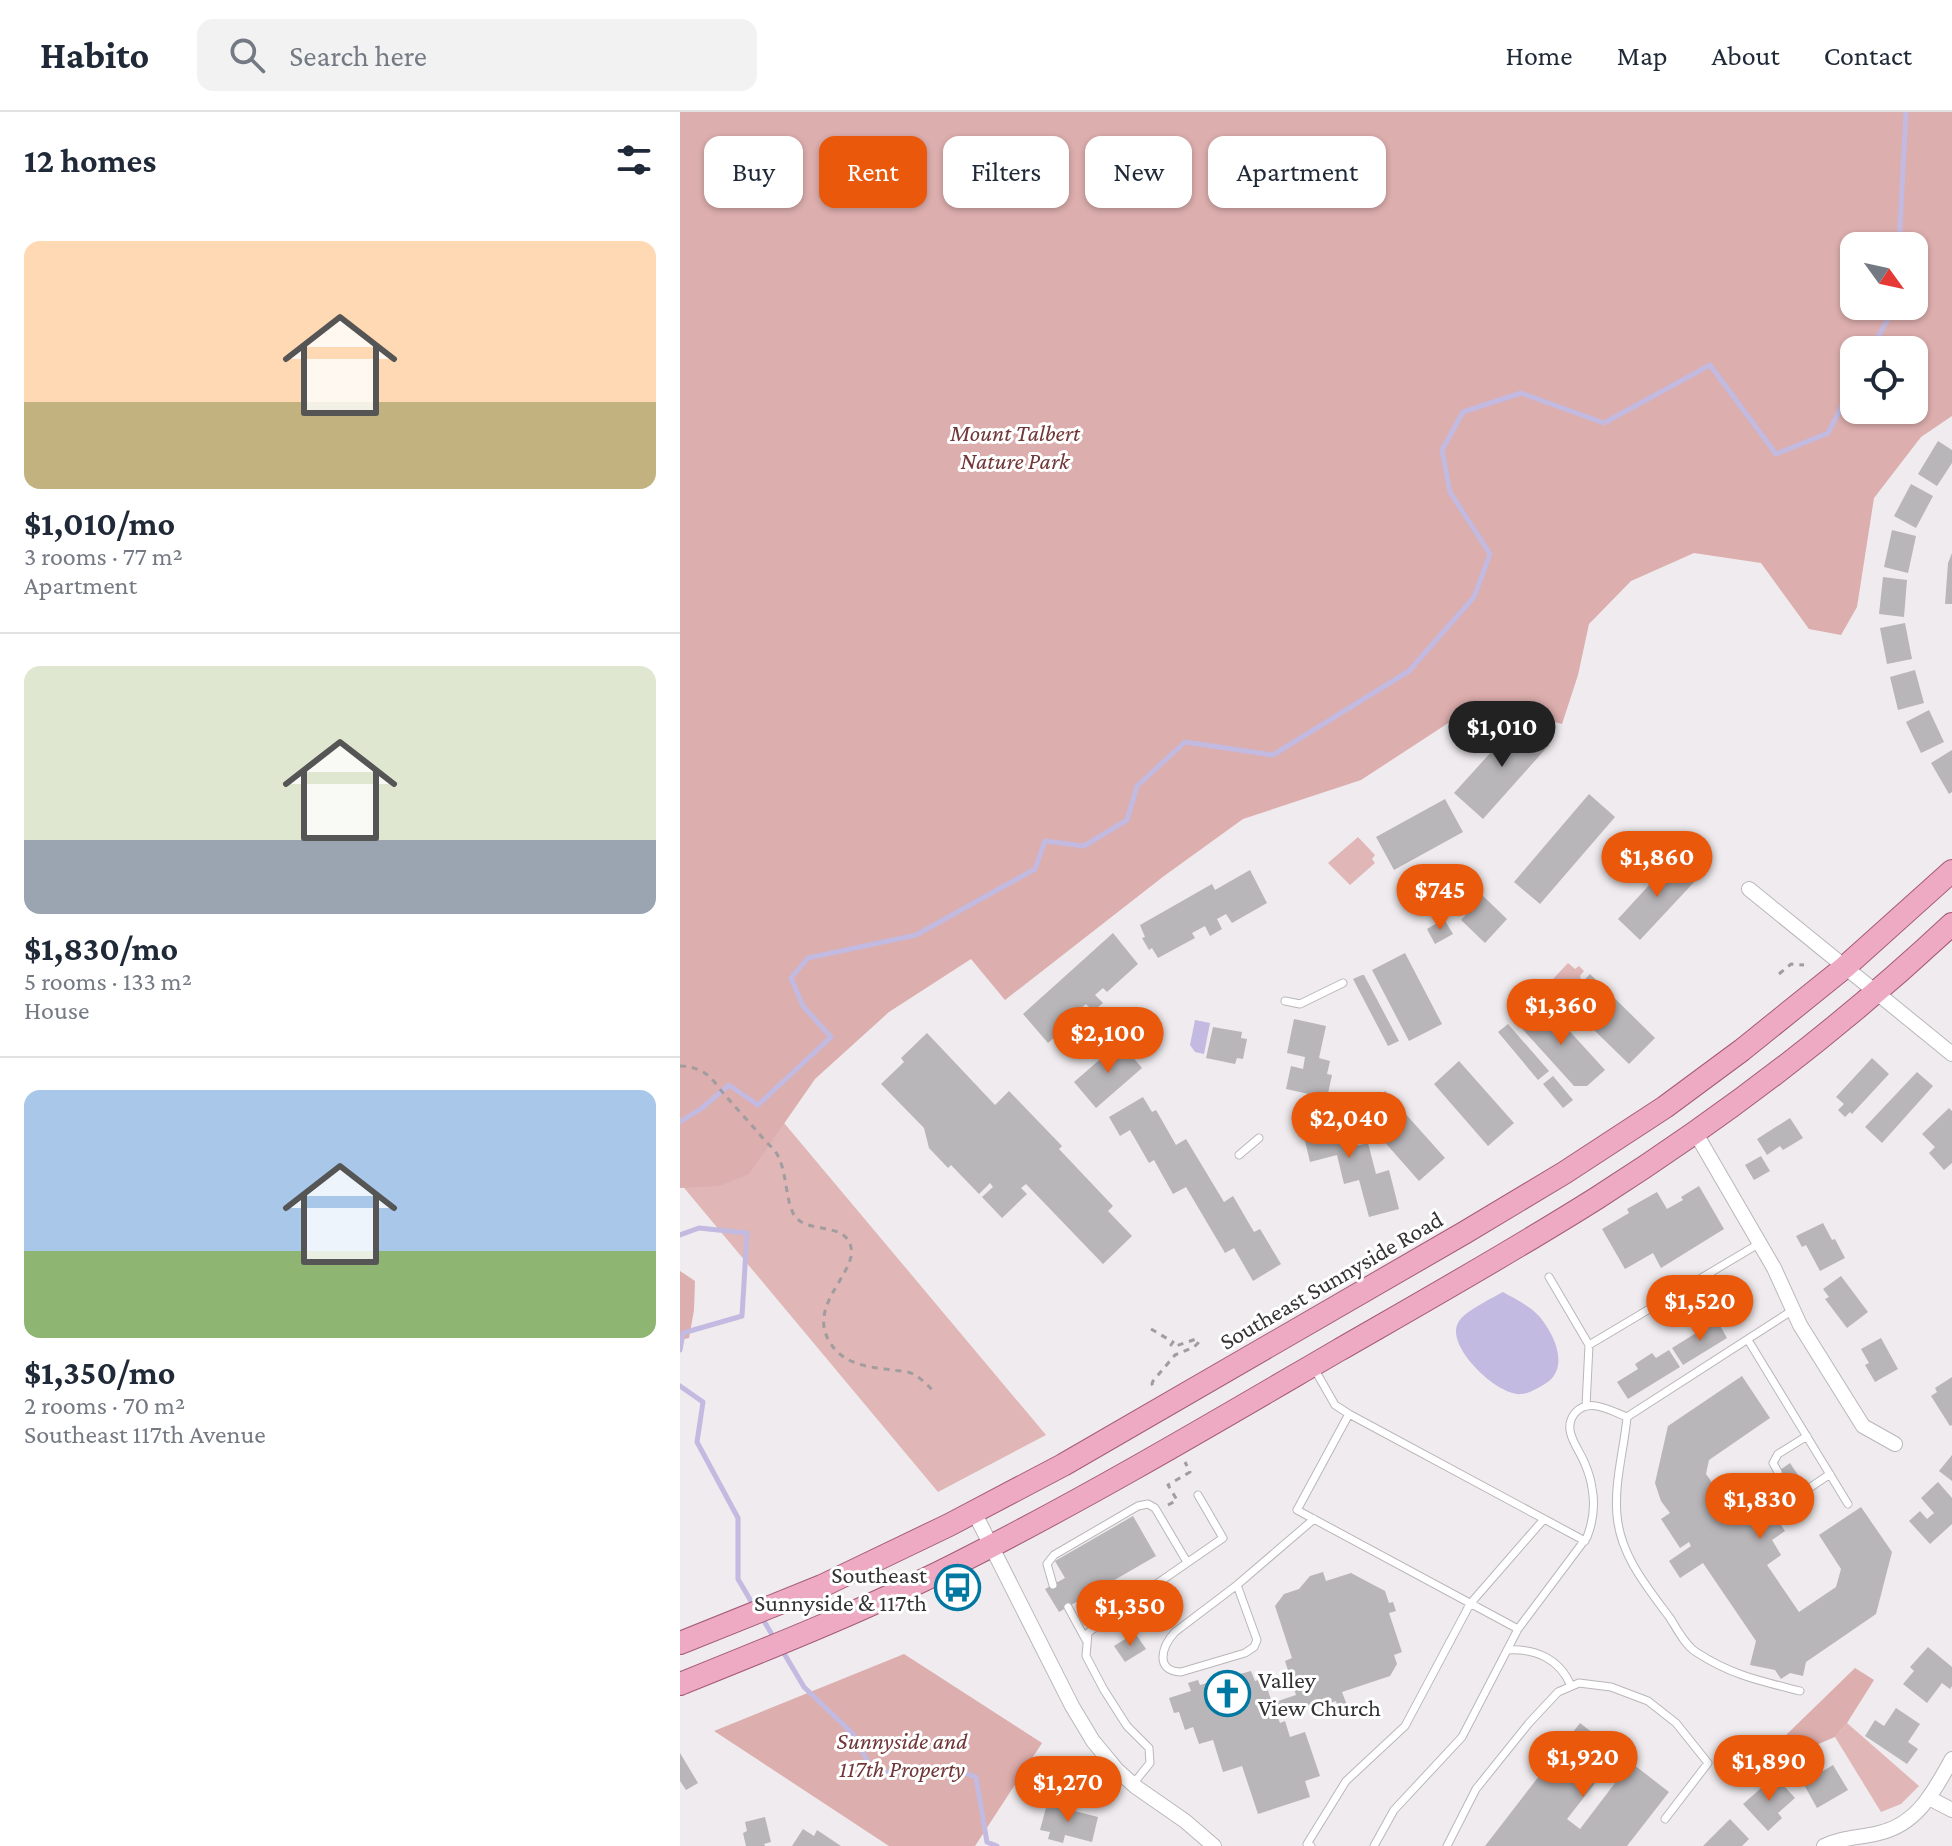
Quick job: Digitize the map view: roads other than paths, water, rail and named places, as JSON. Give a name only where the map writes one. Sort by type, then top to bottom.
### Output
[{"type":"main road","name":"Southeast Sunnyside Road","points":[[680,1643],[822,1586],[1063,1465],[1564,1173],[1742,1050],[1845,967],[1952,871]]},
{"type":"main road","points":[[680,1684],[896,1593],[992,1546],[1092,1493],[1598,1198],[1782,1068],[1952,924]]},
{"type":"street","points":[[1749,889],[1952,1054]]},
{"type":"street","points":[[1695,1132],[1774,1268],[1800,1325],[1863,1426],[1895,1444]]},
{"type":"street","points":[[974,1512],[1072,1706],[1093,1741],[1133,1784],[1214,1846]]},
{"type":"street","points":[[1824,1846],[1837,1840],[1882,1833],[1908,1821],[1929,1798],[1952,1759]]},
{"type":"street","points":[[1929,1798],[1952,1810]]},
{"type":"lane","points":[[1285,1001],[1300,1004],[1343,983]]},
{"type":"lane","points":[[1239,1155],[1259,1138]]},
{"type":"lane","points":[[1589,1345],[1760,1243]]},
{"type":"lane","points":[[1549,1277],[1589,1345],[1586,1406]]},
{"type":"lane","points":[[1627,1417],[1793,1310]]},
{"type":"lane","points":[[1748,1340],[1848,1504]]},
{"type":"lane","points":[[1312,1365],[1335,1405],[1585,1541]]},
{"type":"lane","points":[[1374,1846],[1394,1810],[1462,1737],[1518,1629],[1585,1541],[1591,1527],[1593,1489],[1570,1434],[1569,1424],[1576,1411],[1597,1405],[1627,1417]]},
{"type":"lane","points":[[1349,1414],[1297,1510],[1518,1629]]},
{"type":"lane","points":[[1627,1417],[1616,1496],[1617,1520],[1633,1566],[1692,1649],[1740,1676],[1800,1691]]},
{"type":"lane","points":[[1778,1472],[1773,1463],[1778,1454],[1807,1436]]},
{"type":"lane","points":[[1788,1487],[1791,1492],[1802,1493],[1830,1474]]},
{"type":"lane","points":[[1133,1784],[1150,1763],[1149,1748],[1127,1726],[1104,1690],[1086,1656],[1088,1633],[1223,1538],[1198,1495]]},
{"type":"lane","points":[[1053,1585],[1047,1564],[1054,1555],[1138,1506],[1148,1504],[1157,1511],[1187,1562]]},
{"type":"lane","points":[[1237,1585],[1257,1640],[1254,1647],[1245,1653],[1172,1672],[1165,1665],[1162,1652],[1167,1640],[1314,1519]]},
{"type":"lane","points":[[1311,1846],[1307,1844],[1346,1781],[1405,1726],[1470,1604],[1544,1519]]},
{"type":"lane","points":[[1068,1607],[1087,1642]]},
{"type":"lane","points":[[1507,1650],[1532,1652],[1553,1661],[1565,1673],[1571,1686]]},
{"type":"lane","points":[[1447,1846],[1476,1789],[1529,1723],[1558,1692],[1579,1683],[1611,1687],[1648,1701],[1676,1723],[1708,1763],[1665,1819]]},
{"type":"waterway","points":[[1900,232],[1906,112]]},
{"type":"waterway","points":[[1879,336],[1887,320]]},
{"type":"waterway","points":[[680,1122],[729,1085],[758,1105],[831,1037],[803,1006],[791,978],[808,958],[916,935],[1035,869],[1045,841],[1084,846],[1127,820],[1137,786],[1185,742],[1273,755],[1409,671],[1474,597],[1490,554],[1450,492],[1442,450],[1463,412],[1521,393],[1604,423],[1710,365],[1776,454],[1828,433],[1840,410]]},
{"type":"waterway","points":[[680,1235],[699,1228],[747,1233],[742,1316],[683,1333],[680,1350]]},
{"type":"waterway","points":[[680,1386],[703,1402],[697,1442],[738,1518],[738,1579],[755,1608]]},
{"type":"waterway","points":[[761,1616],[774,1638]]},
{"type":"waterway","points":[[782,1650],[804,1687],[852,1733],[874,1773],[951,1768],[976,1777],[987,1842],[997,1846]]},
{"type":"place","name":"Southeast Sunnyside & 117th","points":[[958,1588]]},
{"type":"place","name":"Valley View Church","points":[[1227,1693]]},
{"type":"park label","name":"Mount Talbert Nature Park","points":[[1015,446]]},
{"type":"park label","name":"Sunnyside and 117th Property","points":[[902,1754]]}]
